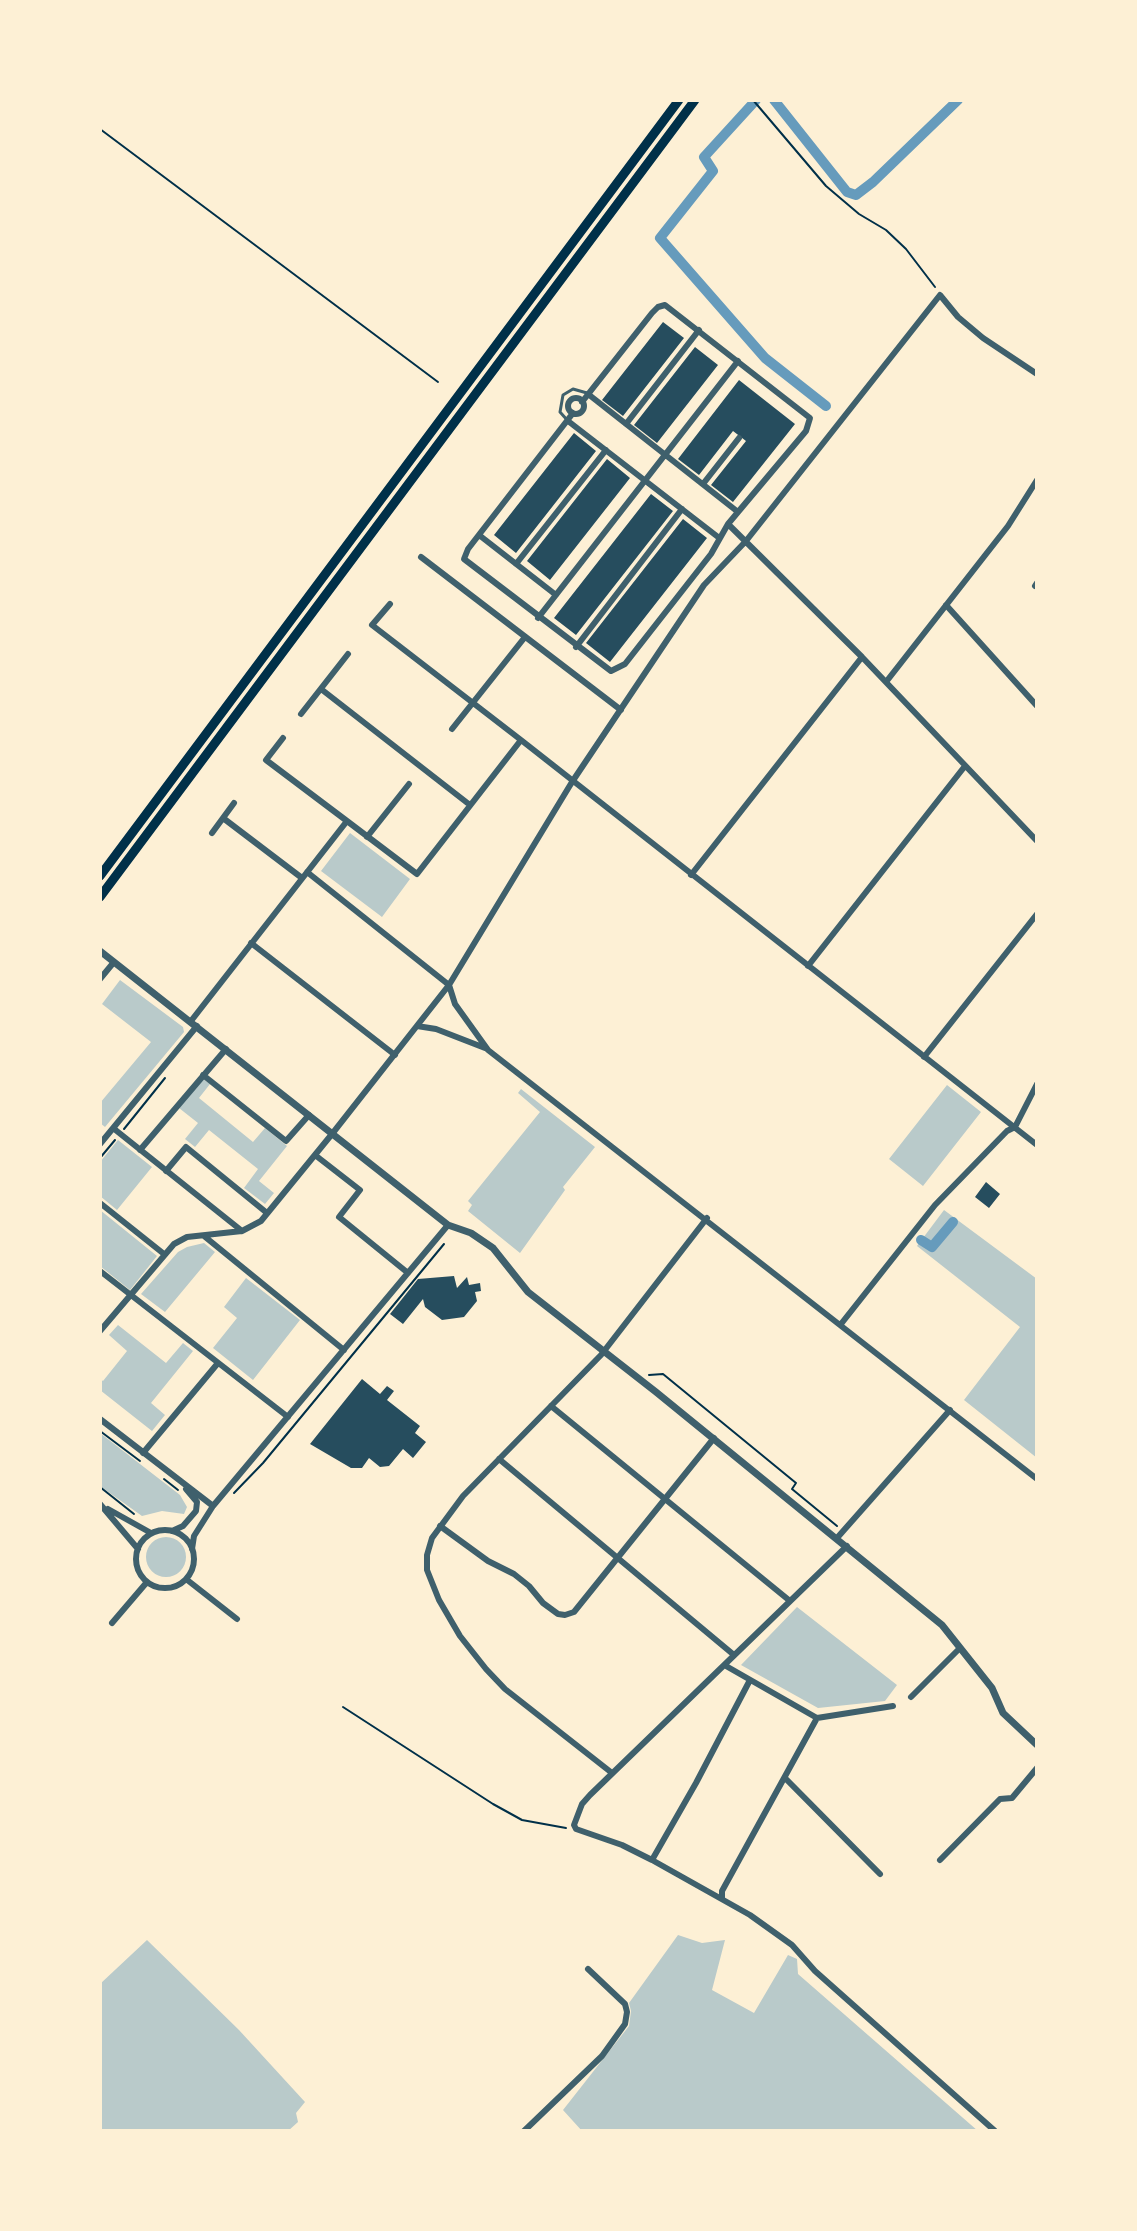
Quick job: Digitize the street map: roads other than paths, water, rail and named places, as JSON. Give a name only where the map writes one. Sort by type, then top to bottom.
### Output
[{"type":"highway","points":[[100,876],[679,100]]},
{"type":"highway","points":[[100,897],[695,100]]},
{"type":"street","points":[[100,1331],[164,1254],[187,1237],[250,1228],[267,1213],[315,1155],[449,985],[572,782],[704,585],[746,541],[940,295],[958,317],[983,338],[1037,374]]},
{"type":"street","points":[[665,305],[672,309],[738,361],[804,412],[810,418],[810,425],[728,524],[711,554],[618,670],[604,669],[464,559],[468,549],[573,413],[582,411],[582,402],[658,307],[665,305]]},
{"type":"street","points":[[626,424],[699,330]]},
{"type":"street","points":[[538,618],[738,361]]},
{"type":"street","points":[[588,394],[738,512]]},
{"type":"street","points":[[573,413],[568,407],[570,401],[577,398],[582,402]]},
{"type":"street","points":[[568,421],[718,537]]},
{"type":"street","points":[[703,484],[739,438]]},
{"type":"street","points":[[516,564],[606,450]]},
{"type":"street","points":[[886,682],[1008,526],[1037,480]]},
{"type":"street","points":[[576,647],[682,509]]},
{"type":"street","points":[[728,524],[862,657],[1037,841]]},
{"type":"street","points":[[479,535],[556,595]]},
{"type":"street","points":[[421,557],[621,710]]},
{"type":"street","points":[[390,604],[372,625],[1037,1145]]},
{"type":"street","points":[[946,605],[1037,706]]},
{"type":"street","points":[[452,729],[525,637]]},
{"type":"street","points":[[301,714],[348,654]]},
{"type":"street","points":[[691,875],[862,657]]},
{"type":"street","points":[[321,689],[470,805]]},
{"type":"street","points":[[283,738],[266,760],[417,874],[521,740]]},
{"type":"street","points":[[808,966],[965,766]]},
{"type":"street","points":[[367,837],[409,784]]},
{"type":"street","points":[[212,833],[234,803]]},
{"type":"street","points":[[223,818],[449,985],[455,1004],[488,1050]]},
{"type":"street","points":[[100,1144],[347,821]]},
{"type":"street","points":[[924,1057],[1037,914]]},
{"type":"street","points":[[251,943],[395,1055]]},
{"type":"street","points":[[100,951],[448,1225],[471,1233],[493,1248],[528,1292],[714,1438],[942,1625],[992,1688],[1003,1713],[1037,1745]]},
{"type":"street","points":[[100,979],[114,962]]},
{"type":"street","points":[[417,1026],[436,1029],[488,1050],[707,1218],[1037,1479]]},
{"type":"street","points":[[140,1150],[226,1049]]},
{"type":"street","points":[[203,1075],[286,1141],[309,1115]]},
{"type":"street","points":[[841,1324],[935,1205],[1007,1131],[1015,1127],[1037,1087]]},
{"type":"street","points":[[113,1128],[242,1231]]},
{"type":"street","points":[[166,1171],[186,1147],[267,1213]]},
{"type":"street","points":[[315,1155],[360,1190],[339,1217],[408,1273]]},
{"type":"street","points":[[100,1203],[164,1254]]},
{"type":"street","points":[[612,1773],[505,1689],[486,1669],[460,1636],[439,1600],[427,1570],[427,1555],[432,1538],[463,1496],[603,1351],[707,1218]]},
{"type":"street","points":[[151,1533],[138,1549],[137,1567],[147,1582],[154,1586],[171,1587],[186,1579],[193,1564],[194,1536],[213,1506],[448,1225]]},
{"type":"street","points":[[204,1236],[344,1350]]},
{"type":"street","points":[[100,1271],[288,1417]]},
{"type":"street","points":[[143,1453],[218,1363]]},
{"type":"street","points":[[551,1406],[790,1601]]},
{"type":"street","points":[[837,1538],[950,1410]]},
{"type":"street","points":[[100,1419],[213,1506]]},
{"type":"street","points":[[440,1526],[488,1561],[514,1574],[543,1603],[558,1614],[565,1615],[574,1612],[714,1438]]},
{"type":"street","points":[[499,1459],[734,1655]]},
{"type":"street","points":[[101,1505],[151,1533],[172,1531],[190,1520],[198,1507],[195,1499],[177,1481]]},
{"type":"street","points":[[101,1505],[138,1549]]},
{"type":"street","points":[[172,1531],[187,1540],[192,1549]]},
{"type":"street","points":[[847,1546],[612,1773],[582,1804],[574,1825],[576,1829],[652,1860],[722,1899],[792,1945],[815,1971],[995,2131]]},
{"type":"street","points":[[186,1579],[237,1619]]},
{"type":"street","points":[[112,1623],[147,1582]]},
{"type":"street","points":[[911,1697],[960,1648]]},
{"type":"street","points":[[726,1666],[817,1718],[893,1706]]},
{"type":"street","points":[[652,1860],[750,1680]]},
{"type":"street","points":[[722,1899],[722,1891],[817,1718]]},
{"type":"street","points":[[940,1860],[1000,1799],[1012,1798],[1037,1768]]},
{"type":"street","points":[[785,1778],[880,1874]]},
{"type":"street","points":[[524,2131],[602,2056],[625,2024],[625,2004],[588,1969]]},
{"type":"lane","points":[[568,421],[560,412],[563,395],[578,389],[588,394]]},
{"type":"waterway","points":[[756,100],[704,157],[713,171],[660,238],[765,358],[826,406]]},
{"type":"waterway","points":[[774,100],[847,192],[856,195],[958,100]]},
{"type":"waterway","points":[[921,1240],[932,1247],[953,1222]]}]
